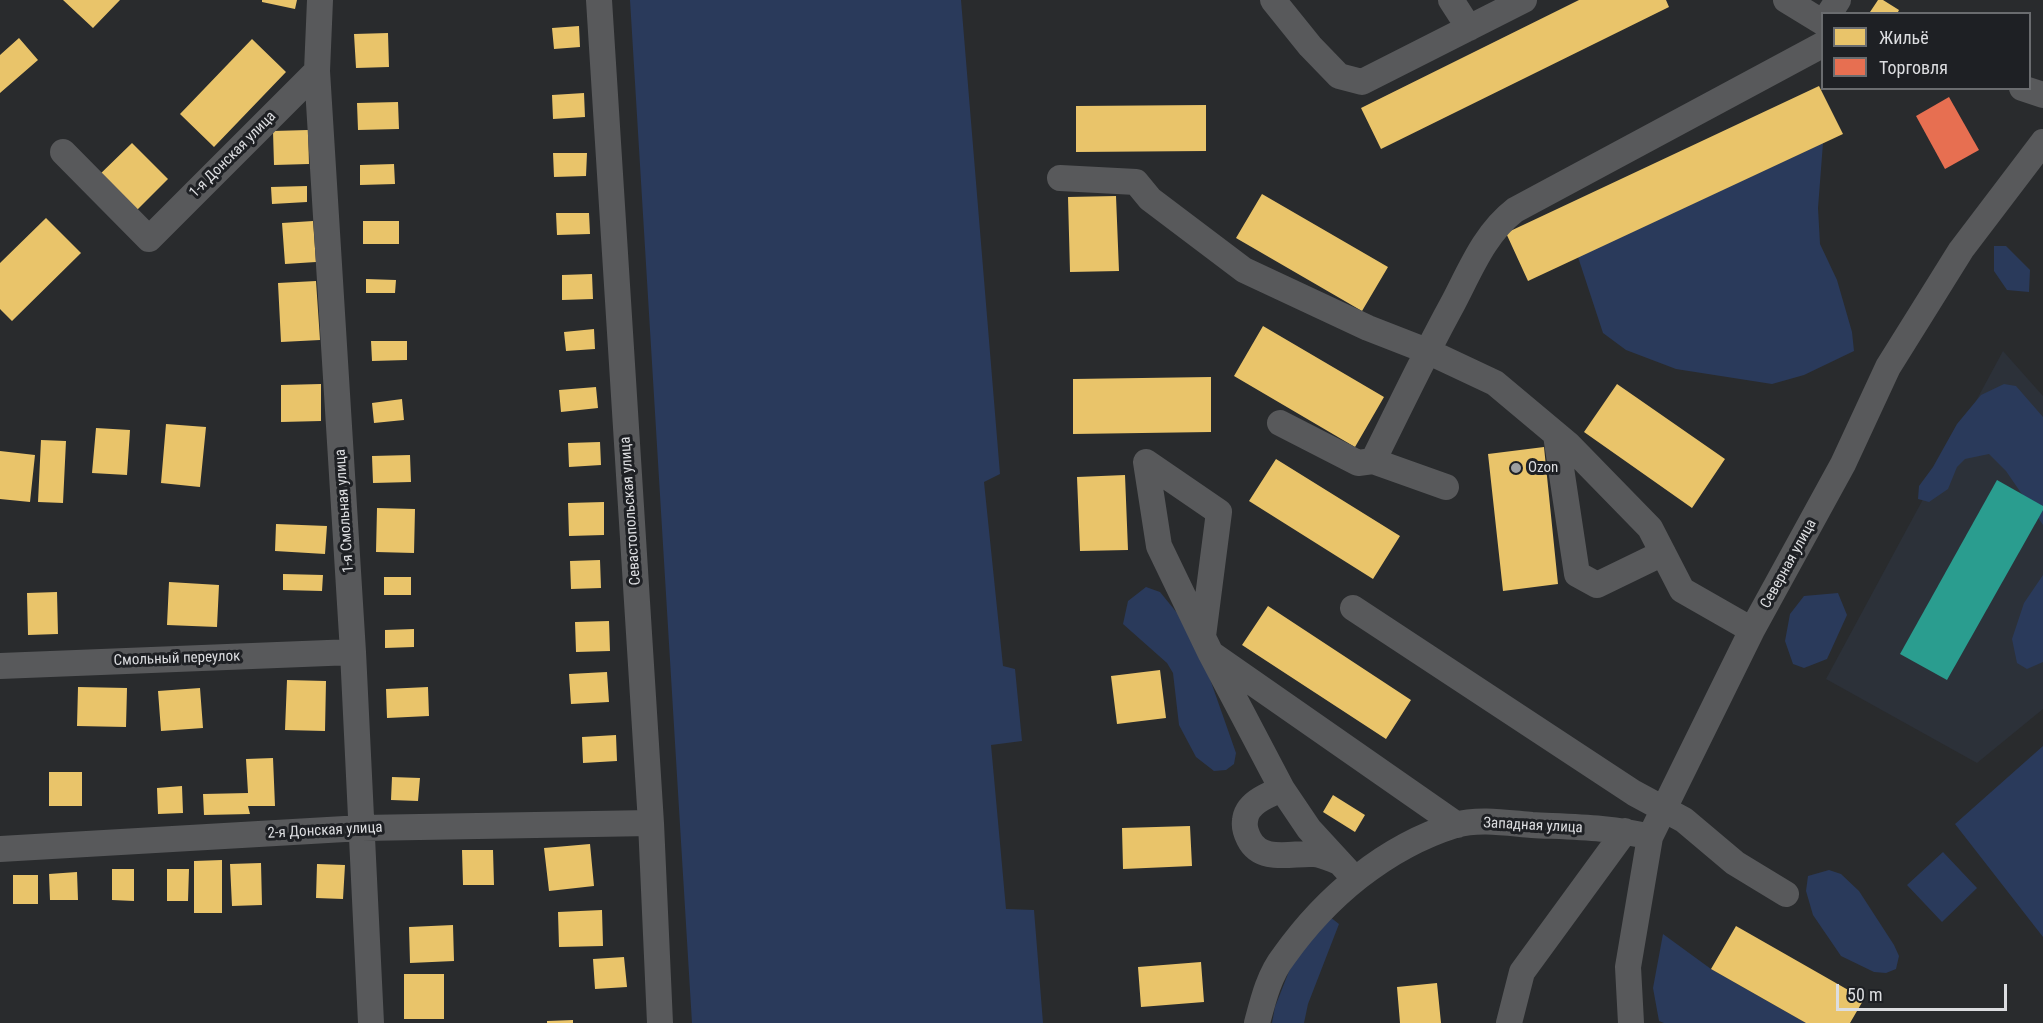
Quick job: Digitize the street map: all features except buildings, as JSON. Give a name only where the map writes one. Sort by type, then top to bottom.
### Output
[{"type":"street","name":"1-я Смольная улица","points":[[320,0],[317,71],[353,652],[372,1023]]},
{"type":"street","name":"Севастопольская улица","points":[[599,0],[651,823],[660,1023]]},
{"type":"street","points":[[1273,0],[1310,46],[1340,76],[1362,82],[1524,0]]},
{"type":"street","points":[[1451,0],[1469,28]]},
{"type":"street","points":[[1786,0],[1821,21]]},
{"type":"street","points":[[1373,461],[1427,351],[1484,243],[1499,222],[1515,210],[1821,46]]},
{"type":"street","name":"1-я Донская улица","points":[[63,152],[148,239],[317,71]]},
{"type":"street","points":[[2028,90],[2043,95]]},
{"type":"street","name":"Северная улица","points":[[1631,1023],[1628,967],[1650,837],[1752,630],[1843,464],[1888,367],[1961,250],[2043,142]]},
{"type":"street","points":[[1060,178],[1137,182],[1150,199],[1244,270],[1368,328],[1427,351],[1496,383],[1556,435],[1650,528],[1682,590],[1752,630]]},
{"type":"street","points":[[1280,423],[1358,463],[1373,461],[1446,487]]},
{"type":"street","points":[[1556,435],[1578,574],[1597,585],[1663,553]]},
{"type":"street","points":[[1207,645],[1219,512],[1146,462],[1159,546],[1207,645],[1282,789],[1309,829],[1347,870]]},
{"type":"street","points":[[1353,608],[1634,794],[1684,820],[1735,863],[1786,894]]},
{"type":"street","points":[[1207,645],[1457,825]]},
{"type":"street","name":"Смольный переулок","points":[[0,666],[353,652]]},
{"type":"street","points":[[1282,789],[1265,796],[1251,807],[1245,820],[1247,836],[1254,849],[1270,855],[1315,854],[1347,870]]},
{"type":"street","name":"Западная улица","points":[[1257,1023],[1265,991],[1283,957],[1325,908],[1347,870],[1457,825],[1491,822],[1625,831],[1650,837]]},
{"type":"street","name":"2-я Донская улица","points":[[0,849],[362,828],[651,823]]},
{"type":"street","points":[[1509,1023],[1522,972],[1625,831]]},
{"type":"shaded area","points":[[630,0],[961,0],[1000,474],[984,482],[1003,666],[1015,669],[1022,741],[991,745],[1006,909],[1034,910],[1043,1023],[692,1023]]},
{"type":"shaded area","points":[[1823,143],[1818,208],[1820,244],[1837,280],[1852,332],[1854,351],[1804,375],[1772,384],[1676,369],[1626,350],[1603,333],[1578,257]]},
{"type":"shaded area","points":[[1994,246],[2006,246],[2030,270],[2029,292],[2007,290],[1994,271]]},
{"type":"shaded area","points":[[2003,351],[2043,396],[2043,709],[1977,763],[1826,679]]},
{"type":"shaded area","points":[[2004,384],[2016,386],[2043,417],[2043,525],[2006,471],[1989,454],[1965,459],[1957,467],[1948,489],[1929,502],[1918,499],[1919,486],[1933,467],[1957,424],[1981,395]]},
{"type":"shaded area","points":[[2043,575],[2043,662],[2027,669],[2017,663],[2012,639],[2024,603]]},
{"type":"shaded area","points":[[1146,587],[1160,592],[1182,619],[1204,662],[1236,753],[1234,764],[1226,770],[1214,771],[1196,757],[1179,725],[1173,673],[1167,663],[1123,624],[1128,601]]},
{"type":"shaded area","points":[[1838,593],[1847,615],[1827,659],[1804,668],[1793,664],[1785,641],[1790,614],[1804,596]]},
{"type":"shaded area","points":[[2043,746],[2043,937],[1955,824]]},
{"type":"shaded area","points":[[1943,852],[1977,888],[1942,922],[1907,885]]},
{"type":"shaded area","points":[[1829,870],[1841,874],[1859,891],[1894,945],[1899,956],[1896,969],[1886,973],[1874,972],[1841,956],[1813,915],[1806,891],[1808,876]]},
{"type":"shaded area","points":[[1330,917],[1339,924],[1308,1004],[1304,1023],[1272,1023],[1275,1007],[1302,938]]},
{"type":"shaded area","points":[[1663,934],[1711,969],[1806,1023],[1664,1023],[1659,1021],[1653,988]]},
{"type":"place","name":"Ozon","points":[[1516,468]]}]
